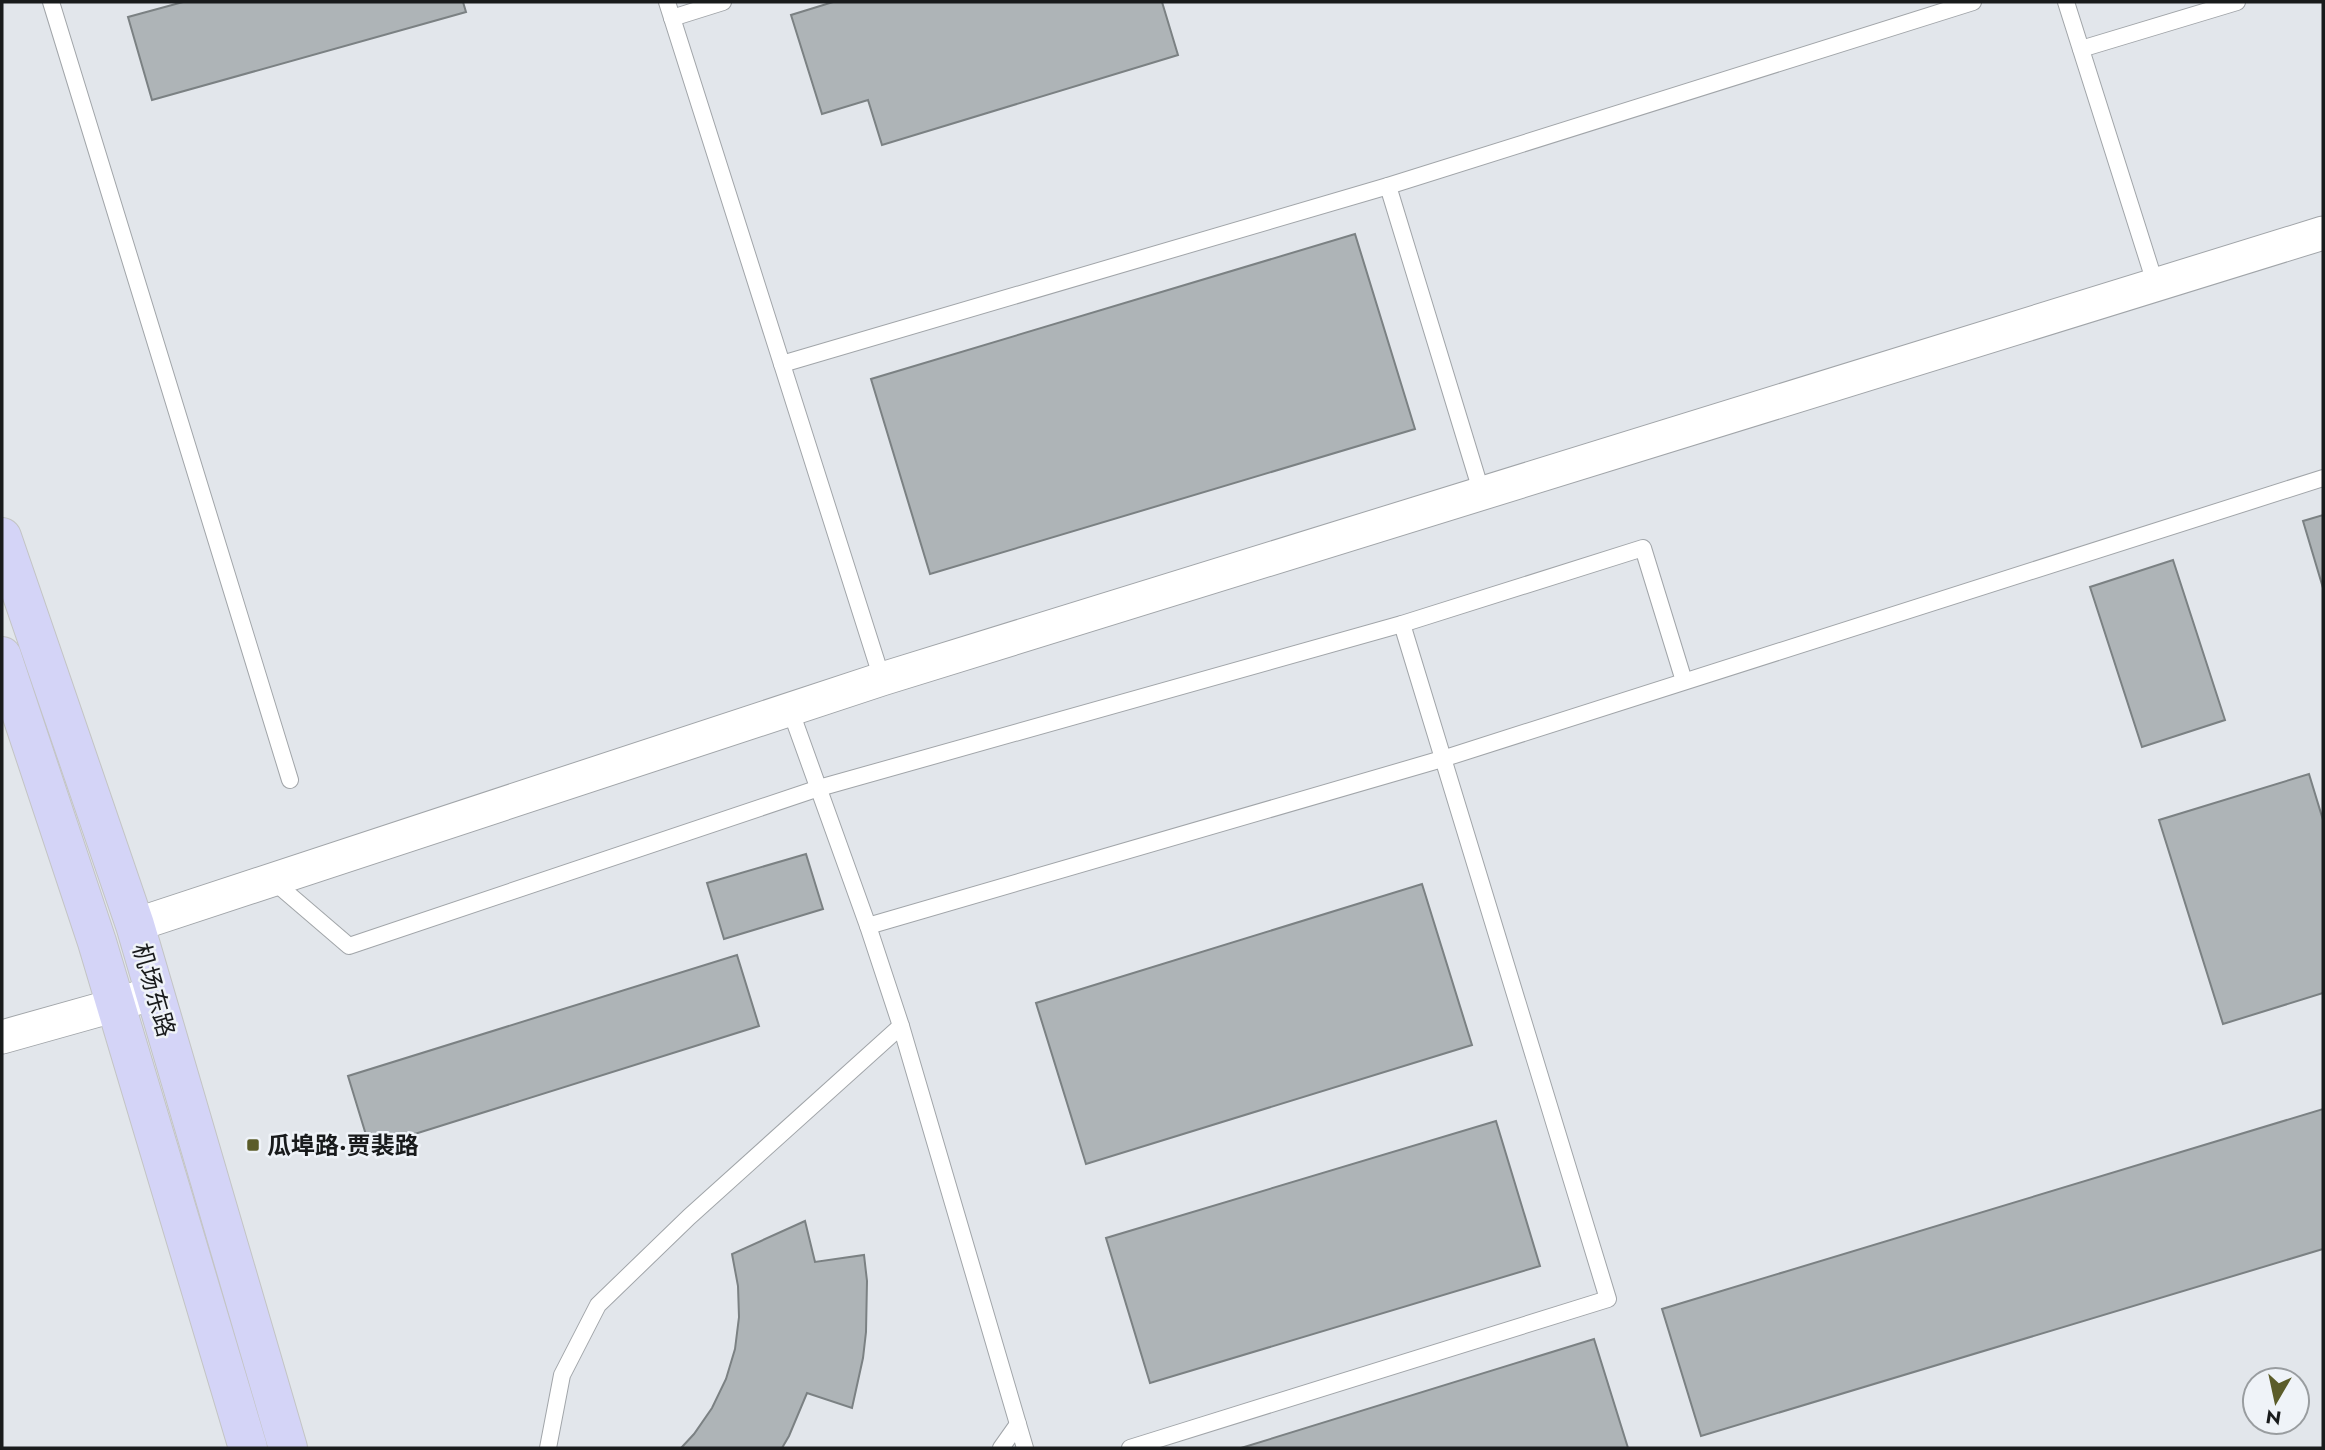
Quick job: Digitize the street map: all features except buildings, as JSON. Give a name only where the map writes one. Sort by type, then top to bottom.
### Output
[{"type":"main road","name":"机场东路","points":[[2,537],[135,925],[288,1448]]},
{"type":"main road","name":"机场东路","points":[[2,656],[116,1005],[248,1448]]},
{"type":"street","points":[[135,925],[882,679],[2323,233]]},
{"type":"street","points":[[2,1037],[155,992]]},
{"type":"lane","points":[[51,2],[290,780]]},
{"type":"lane","points":[[723,2],[669,10],[882,679]]},
{"type":"lane","points":[[782,364],[1388,186],[1973,2]]},
{"type":"lane","points":[[2066,2],[2156,286]]},
{"type":"lane","points":[[2081,49],[2237,2]]},
{"type":"lane","points":[[1388,186],[1482,494]]},
{"type":"lane","points":[[868,926],[1442,759],[2323,478]]},
{"type":"lane","points":[[272,880],[349,946],[818,788],[1402,624],[1643,548],[1684,681]]},
{"type":"lane","points":[[1130,1448],[1608,1298],[1402,624]]},
{"type":"lane","points":[[790,709],[901,1026],[1025,1448]]},
{"type":"lane","points":[[548,1448],[562,1375],[598,1305],[689,1217],[901,1026]]},
{"type":"lane","points":[[1002,1448],[1018,1424]]},
{"type":"place","name":"瓜埠路·贾裴路","points":[[253,1145]]}]
